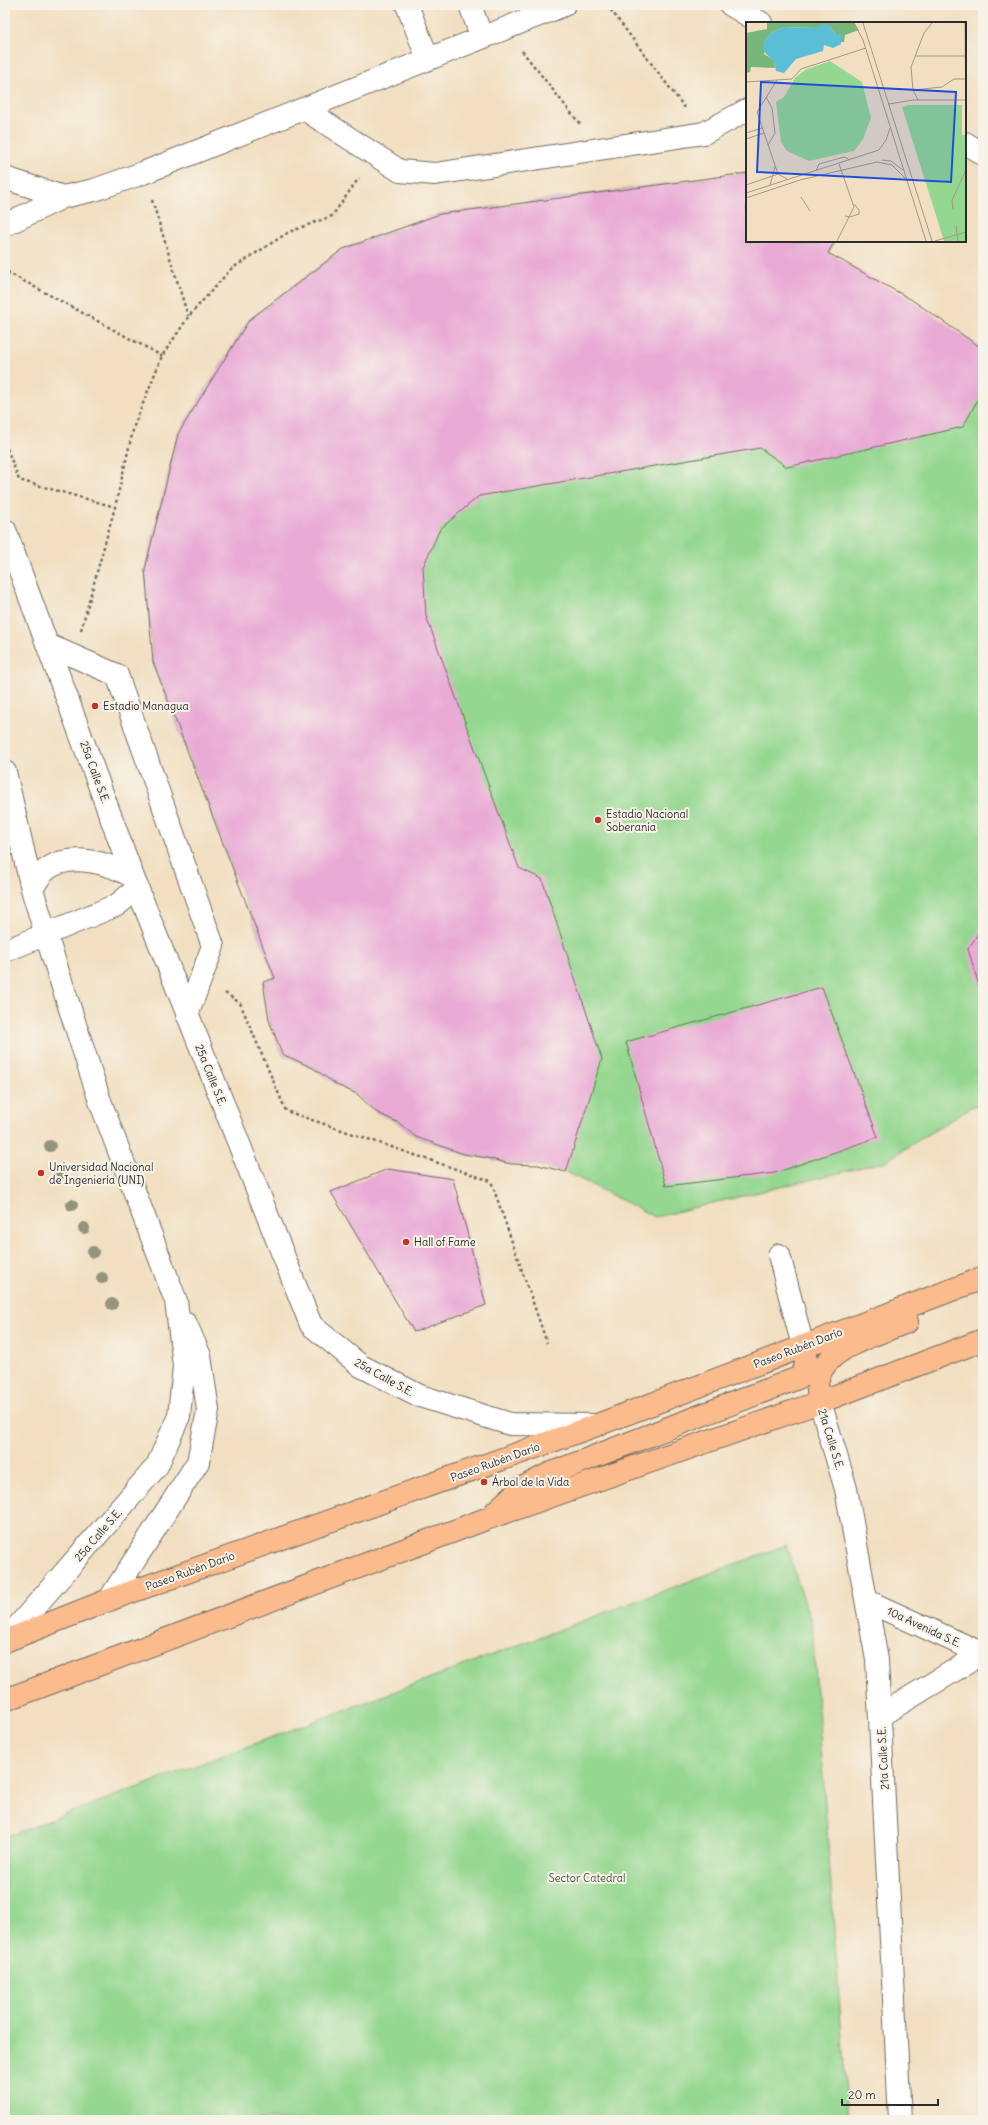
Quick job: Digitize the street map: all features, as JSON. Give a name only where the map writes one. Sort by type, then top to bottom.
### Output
[{"type":"highway","name":"Paseo Rubén Darío","points":[[5,1641],[109,1600],[597,1425],[983,1278]]},
{"type":"highway","points":[[820,1402],[818,1378],[831,1356],[842,1349],[983,1290]]},
{"type":"highway","points":[[5,1700],[486,1519],[820,1402],[983,1340]]},
{"type":"highway","points":[[803,1346],[820,1402]]},
{"type":"highway","points":[[486,1519],[520,1489],[549,1474],[798,1378],[802,1375],[805,1368],[806,1357],[803,1346]]},
{"type":"street","points":[[407,5],[428,59]]},
{"type":"street","points":[[470,5],[482,38]]},
{"type":"street","points":[[5,225],[63,197],[94,190],[143,173],[564,5]]},
{"type":"street","points":[[731,5],[759,22]]},
{"type":"street","points":[[304,109],[400,171],[434,174],[704,133],[746,111]]},
{"type":"street","points":[[966,144],[983,154]]},
{"type":"street","points":[[5,178],[63,197]]},
{"type":"street","name":"25a Calle S.E.","points":[[5,530],[187,1015],[311,1325],[361,1366],[420,1396],[510,1424],[597,1425]]},
{"type":"street","points":[[48,645],[117,675],[213,946],[187,1015]]},
{"type":"street","name":"25a Calle S.E.","points":[[5,772],[32,889],[46,934],[100,1101],[176,1301],[200,1356],[208,1410],[198,1462],[109,1600]]},
{"type":"street","points":[[5,951],[117,905],[136,882],[119,868],[104,863],[75,861],[59,864],[47,869],[32,889]]},
{"type":"street","points":[[779,1255],[803,1346]]},
{"type":"street","name":"25a Calle S.E.","points":[[5,1641],[157,1466],[179,1416],[184,1366],[176,1301]]},
{"type":"street","name":"21a Calle S.E.","points":[[820,1402],[846,1489],[868,1601],[877,1660],[881,1715],[900,2120]]},
{"type":"street","name":"10a Avenida S.E.","points":[[868,1601],[982,1657]]},
{"type":"street","name":"10a Avenida S.E.","points":[[881,1715],[982,1657]]},
{"type":"path","points":[[607,5],[704,133]]},
{"type":"path","points":[[505,29],[600,149]]},
{"type":"path","points":[[74,656],[115,507],[134,426],[162,356],[189,316],[231,269],[288,232],[332,216],[376,155]]},
{"type":"path","points":[[143,173],[189,316]]},
{"type":"path","points":[[5,266],[9,273],[162,356]]},
{"type":"path","points":[[5,279],[9,273]]},
{"type":"path","points":[[5,442],[19,480],[115,507]]},
{"type":"path","points":[[201,978],[240,1003],[286,1110],[491,1181],[547,1343]]},
{"type":"green space","name":"Estadio Nacional Soberanía","points":[[746,173],[746,242],[834,242],[828,253],[983,349],[983,1104],[971,1107],[884,1162],[655,1217],[566,1172],[538,1165],[511,1164],[464,1154],[416,1137],[399,1123],[376,1112],[357,1094],[337,1085],[313,1068],[282,1054],[269,1020],[263,982],[275,978],[153,662],[145,569],[178,434],[249,320],[343,249],[440,214]]},
{"type":"green space","name":"Sector Catedral","points":[[786,1545],[812,1625],[848,2120],[5,2120],[5,1837]]},
{"type":"building","points":[[746,173],[746,242],[834,242],[828,253],[912,300],[983,349],[983,390],[963,427],[787,467],[760,448],[479,496],[440,529],[423,567],[426,616],[519,868],[542,879],[602,1059],[566,1172],[538,1165],[511,1164],[464,1154],[416,1137],[399,1123],[376,1112],[357,1094],[337,1085],[313,1068],[282,1054],[269,1020],[263,982],[275,978],[153,662],[145,569],[178,434],[249,320],[343,249],[440,214]]},
{"type":"building","points":[[983,926],[983,999],[968,949]]},
{"type":"building","points":[[822,987],[878,1137],[775,1173],[666,1186],[626,1042]]},
{"type":"building","points":[[388,1169],[453,1179],[486,1305],[414,1332],[331,1192]]},
{"type":"place","name":"Estadio Managua","points":[[95,706]]},
{"type":"place","name":"Estadio Nacional Soberanía","points":[[598,820]]},
{"type":"place","name":"Universidad Nacional de Ingeniería (UNI)","points":[[41,1173]]},
{"type":"place","name":"Hall of Fame","points":[[406,1242]]},
{"type":"place","name":"Árbol de la Vida","points":[[484,1482]]}]
